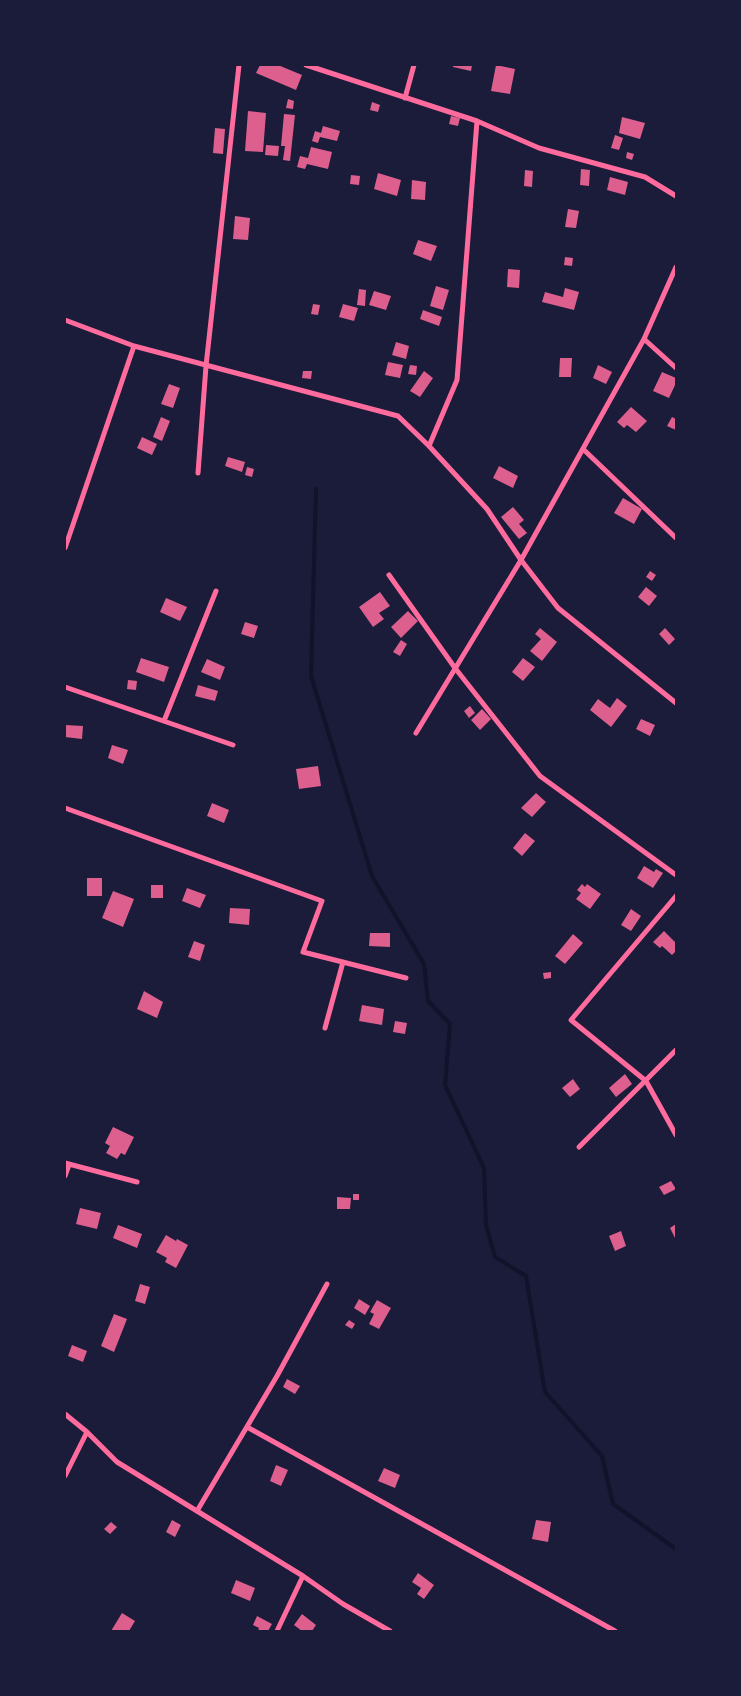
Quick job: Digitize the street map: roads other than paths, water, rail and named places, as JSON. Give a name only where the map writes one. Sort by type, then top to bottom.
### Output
[{"type":"street","points":[[198,473],[206,366],[239,65]]},
{"type":"street","points":[[306,65],[476,121],[539,148],[645,177],[676,196]]},
{"type":"street","points":[[405,98],[414,65]]},
{"type":"street","points":[[430,446],[456,380],[476,121]]},
{"type":"street","points":[[416,733],[521,560],[583,449],[644,339],[676,267]]},
{"type":"street","points":[[65,320],[134,346],[398,416],[430,446],[487,509],[521,560],[558,608],[676,704]]},
{"type":"street","points":[[644,339],[676,368]]},
{"type":"street","points":[[65,548],[134,346]]},
{"type":"street","points":[[583,449],[676,538]]},
{"type":"street","points":[[389,575],[455,668],[540,776],[676,876]]},
{"type":"street","points":[[164,721],[216,591]]},
{"type":"street","points":[[65,687],[233,744]]},
{"type":"street","points":[[65,808],[322,901],[303,952],[406,978]]},
{"type":"street","points":[[676,896],[571,1020],[646,1081],[676,1135]]},
{"type":"street","points":[[325,1028],[342,962]]},
{"type":"street","points":[[579,1147],[676,1050]]},
{"type":"street","points":[[65,1176],[67,1164],[137,1182]]},
{"type":"street","points":[[197,1510],[277,1376],[328,1284]]},
{"type":"street","points":[[65,1414],[87,1432],[117,1462],[303,1576],[342,1604],[390,1631]]},
{"type":"street","points":[[247,1427],[615,1631]]},
{"type":"street","points":[[65,1476],[87,1432]]},
{"type":"street","points":[[277,1631],[303,1576]]},
{"type":"waterway","points":[[316,489],[311,676],[372,876],[424,964],[428,1001],[450,1024],[445,1085],[484,1168],[486,1225],[495,1257],[526,1276],[545,1392],[602,1456],[613,1504],[676,1549]]}]
